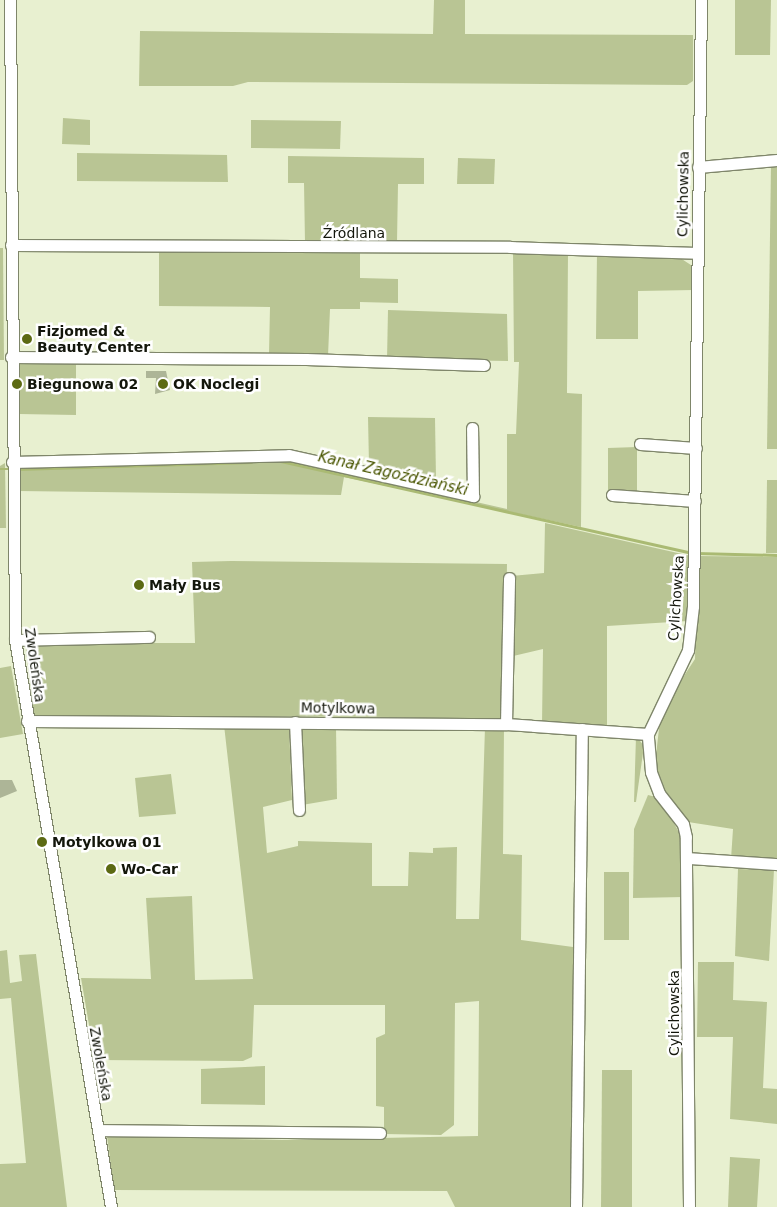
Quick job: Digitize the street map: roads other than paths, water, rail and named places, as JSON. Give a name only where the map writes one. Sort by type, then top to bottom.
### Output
[{"type":"street","name":"Zwoleńska","points":[[10,0],[12,467],[15,640],[27,721],[110,1207]]},
{"type":"street","name":"Cylichowska","points":[[689,1207],[688,858],[683,824],[659,793],[651,772],[648,734],[688,650],[696,501],[701,0]]},
{"type":"street","points":[[698,167],[777,160]]},
{"type":"street","name":"Źródlana","points":[[11,245],[510,247],[697,253]]},
{"type":"street","points":[[12,357],[306,359],[484,365]]},
{"type":"street","points":[[0,414],[12,414]]},
{"type":"street","points":[[12,467],[290,456],[473,496],[472,428]]},
{"type":"street","points":[[640,444],[696,448]]},
{"type":"street","points":[[612,495],[696,501]]},
{"type":"street","points":[[506,724],[509,578]]},
{"type":"street","points":[[15,640],[150,637]]},
{"type":"street","name":"Motylkowa","points":[[27,721],[506,724],[648,734]]},
{"type":"street","points":[[295,722],[299,810]]},
{"type":"street","points":[[576,1207],[582,729]]},
{"type":"street","points":[[688,858],[777,864]]},
{"type":"street","points":[[98,1130],[380,1133]]},
{"type":"waterway","name":"Kanał Zagoździański","points":[[281,461],[691,553]]},
{"type":"waterway","name":"Kanał Zagoździański","points":[[17,469],[251,462]]},
{"type":"waterway","name":"Kanał Zagoździański","points":[[0,469],[11,469]]},
{"type":"waterway","name":"Kanał Zagoździański","points":[[696,553],[777,555]]},
{"type":"place","name":"Fizjomed & Beauty Center","points":[[27,339]]},
{"type":"place","name":"Biegunowa 02","points":[[17,384]]},
{"type":"place","name":"OK Noclegi","points":[[163,384]]},
{"type":"place","name":"Mały Bus","points":[[139,585]]},
{"type":"place","name":"Motylkowa 01","points":[[42,842]]},
{"type":"place","name":"Wo-Car","points":[[111,869]]}]
